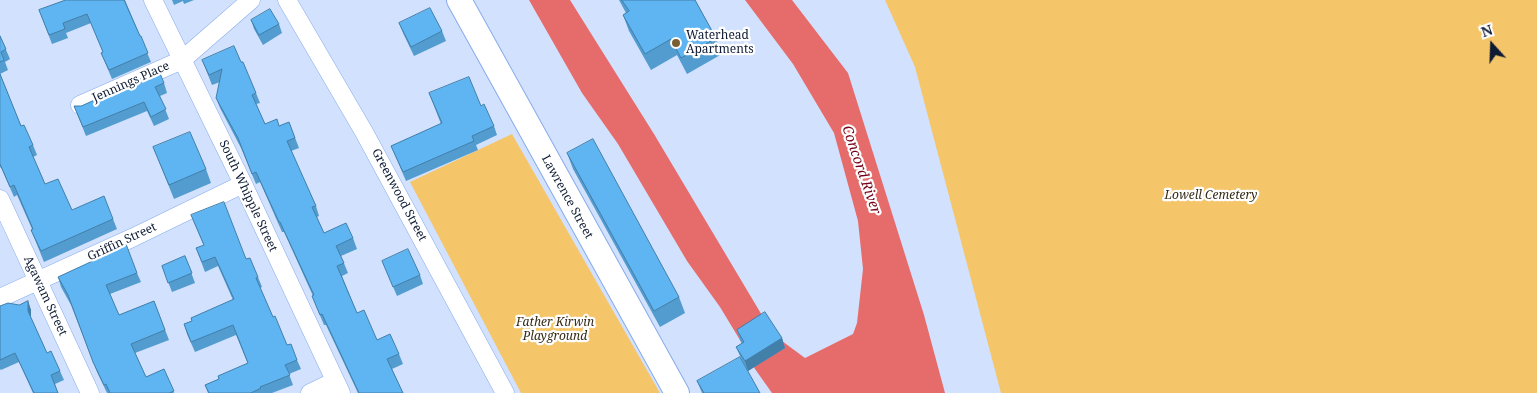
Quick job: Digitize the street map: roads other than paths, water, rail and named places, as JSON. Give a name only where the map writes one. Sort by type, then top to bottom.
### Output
[{"type":"main road","name":"Lawrence Street","points":[[459,0],[676,393]]},
{"type":"street","name":"South Whipple Street","points":[[153,0],[243,184],[338,387]]},
{"type":"street","name":"Jennings Place","points":[[80,104],[182,60],[251,0]]},
{"type":"street","name":"Greenwood Street","points":[[287,0],[364,132],[505,393]]},
{"type":"street","name":"Griffin Street","points":[[0,298],[134,237],[243,184]]},
{"type":"street","name":"Agawam Street","points":[[0,199],[90,393]]},
{"type":"street","points":[[310,393],[338,387]]},
{"type":"water","name":"Concord River","points":[[529,0],[570,0],[654,134],[766,322],[782,341],[805,358],[853,334],[857,323],[863,269],[858,221],[834,133],[793,64],[745,0],[792,0],[848,73],[924,315],[945,393],[772,393],[755,369],[720,307],[687,261],[618,144],[582,93]]},
{"type":"place","name":"Waterhead Apartments","points":[[676,43]]},
{"type":"park label","name":"Lowell Cemetery","points":[[1211,196]]},
{"type":"park label","name":"Father Kirwin Playground","points":[[555,330]]}]
